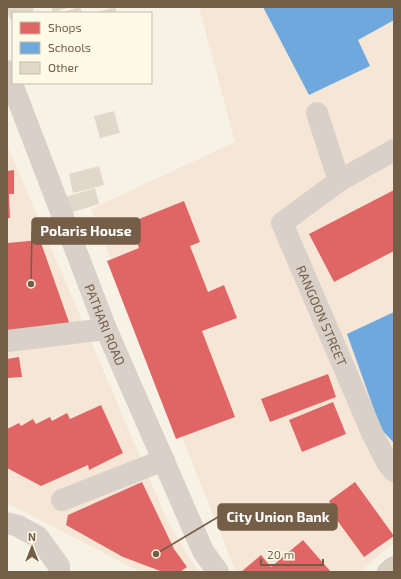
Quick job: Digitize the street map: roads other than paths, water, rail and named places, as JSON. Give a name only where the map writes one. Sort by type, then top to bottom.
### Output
[{"type":"main road","points":[[388,572],[394,567]]},
{"type":"street","name":"PATHARI ROAD","points":[[7,71],[106,329],[203,550],[218,572]]},
{"type":"street","points":[[318,113],[339,181]]},
{"type":"street","name":"RANGOON STREET","points":[[394,150],[339,181],[282,223],[372,435],[388,464],[394,471]]},
{"type":"street","points":[[7,341],[106,329]]},
{"type":"street","points":[[62,500],[164,460]]},
{"type":"street","points":[[7,523],[18,526],[38,537],[59,566],[59,572]]},
{"type":"place","name":"Polaris House","points":[[31,284]]},
{"type":"place","name":"City Union Bank","points":[[156,554]]}]
